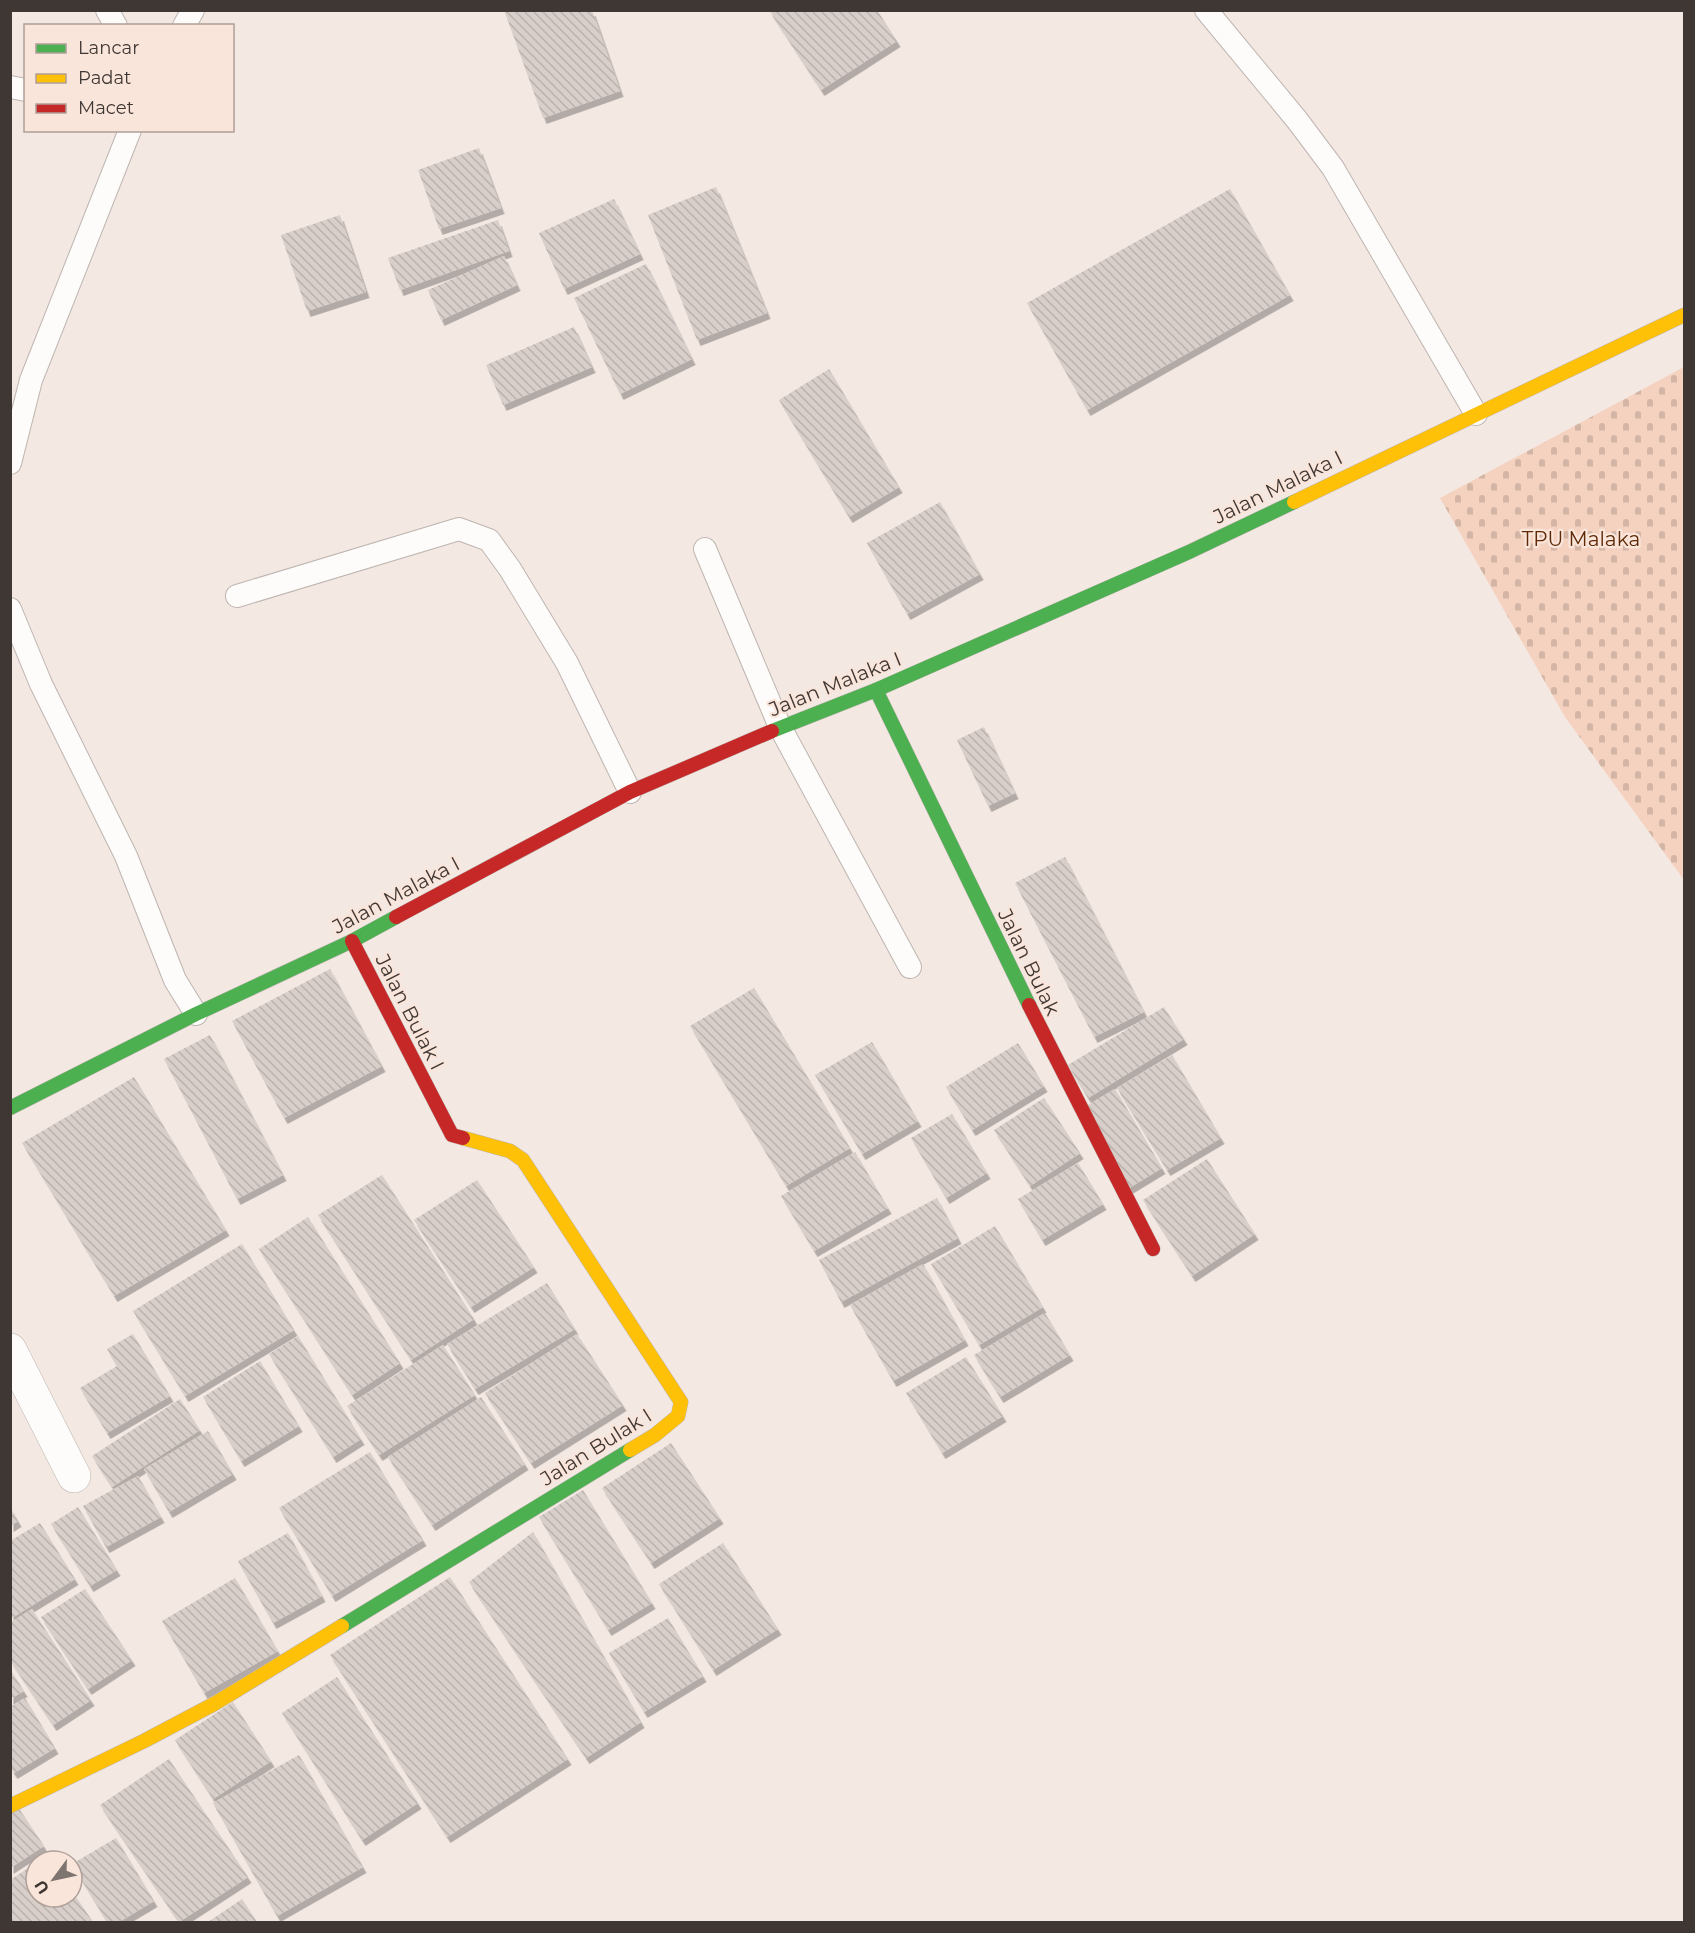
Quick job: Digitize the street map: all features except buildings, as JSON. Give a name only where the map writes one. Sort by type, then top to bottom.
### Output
[{"type":"street","name":"Jalan Malaka I","points":[[10,1108],[195,1014],[352,941],[630,792],[780,726],[876,690],[1189,552],[1684,315]]},
{"type":"street","name":"Jalan Bulak","points":[[876,690],[1052,1053],[1153,1249]]},
{"type":"street","name":"Jalan Bulak I","points":[[10,1806],[214,1704],[655,1435],[678,1416],[681,1410],[681,1402],[523,1160],[514,1152],[452,1135],[352,941]]},
{"type":"street","points":[[10,1350],[74,1476]]},
{"type":"lane","points":[[106,10],[115,24]]},
{"type":"lane","points":[[185,24],[192,10]]},
{"type":"lane","points":[[1206,10],[1297,120],[1333,168],[1476,414]]},
{"type":"lane","points":[[10,463],[31,380],[129,132]]},
{"type":"lane","points":[[237,596],[459,529],[489,540],[510,569],[567,663],[630,792]]},
{"type":"lane","points":[[705,549],[780,726],[910,967]]},
{"type":"lane","points":[[10,609],[41,684],[126,856],[175,980],[195,1014]]},
{"type":"green space","name":"TPU Malaka","points":[[1684,367],[1684,880],[1565,717],[1440,498]]},
{"type":"traffic: fast","points":[[772,731],[876,690],[1189,552],[1294,502]]},
{"type":"traffic: fast","points":[[876,690],[1029,1005]]},
{"type":"traffic: fast","points":[[10,1108],[196,1014],[352,941],[396,917]]},
{"type":"traffic: fast","points":[[342,1626],[630,1450]]},
{"type":"traffic: slow","points":[[1294,502],[1684,315]]},
{"type":"traffic: slow","points":[[463,1138],[510,1151],[523,1160],[681,1402],[678,1416],[655,1435],[630,1450]]},
{"type":"traffic: slow","points":[[10,1806],[214,1704],[342,1626]]},
{"type":"traffic: jam","points":[[396,917],[630,792],[772,731]]},
{"type":"traffic: jam","points":[[352,941],[452,1135],[463,1138]]},
{"type":"traffic: jam","points":[[1029,1005],[1153,1249]]}]
